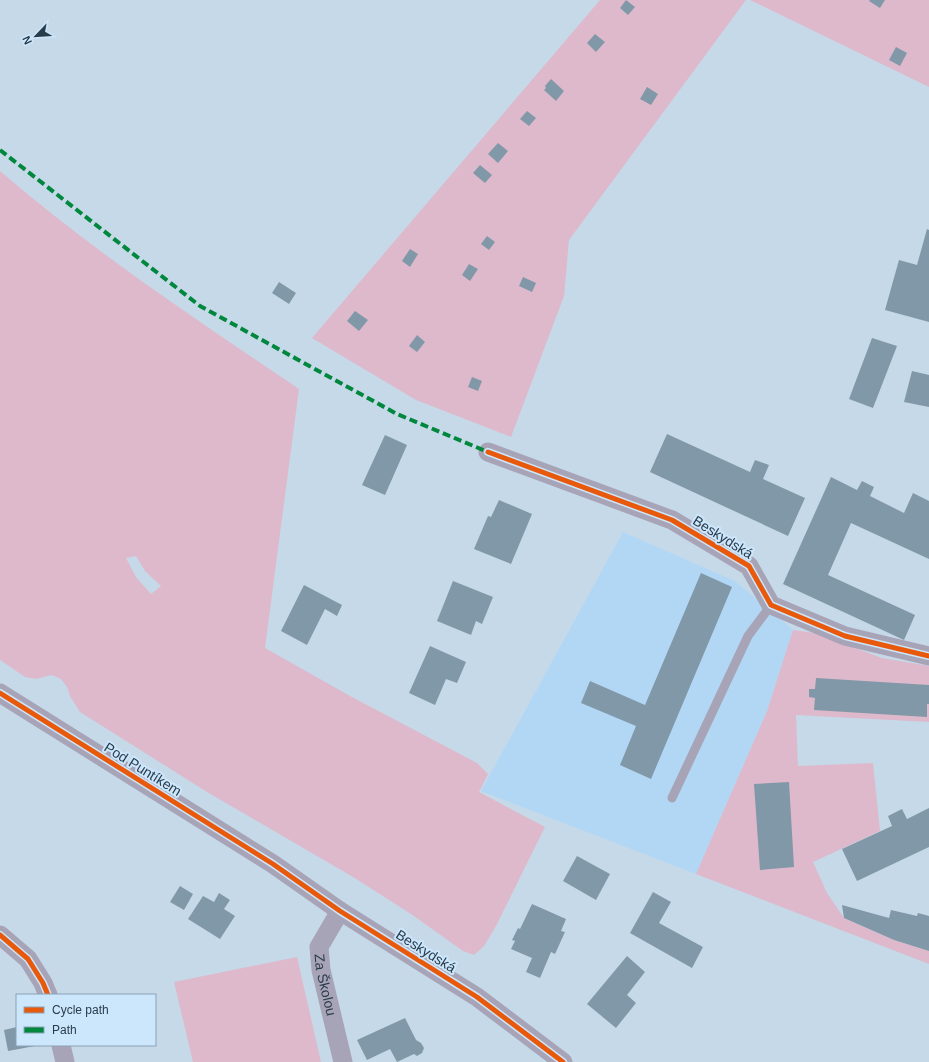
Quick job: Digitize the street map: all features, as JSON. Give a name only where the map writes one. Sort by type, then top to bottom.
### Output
[{"type":"street","name":"Beskydská","points":[[488,452],[672,520],[749,566],[772,604]]},
{"type":"street","points":[[772,604],[845,636],[929,656]]},
{"type":"street","name":"Pod Puntíkem","points":[[0,693],[273,864]]},
{"type":"street","name":"Beskydská","points":[[273,864],[340,911],[477,997],[563,1062]]},
{"type":"street","name":"Za Školou","points":[[340,911],[319,947],[321,970],[343,1062]]},
{"type":"street","points":[[0,935],[28,959],[44,983],[48,994]]},
{"type":"street","points":[[61,1046],[65,1062]]},
{"type":"lane","points":[[672,798],[748,636],[772,604]]},
{"type":"shaded area","points":[[600,0],[746,0],[569,240],[564,296],[511,437],[416,400],[312,338]]},
{"type":"shaded area","points":[[750,0],[929,0],[929,87]]},
{"type":"shaded area","points":[[0,171],[72,230],[146,284],[299,389],[265,648],[350,696],[477,763],[488,774],[479,792],[545,827],[496,926],[484,946],[474,955],[463,951],[411,914],[353,877],[207,792],[80,712],[70,696],[67,687],[61,679],[52,675],[36,679],[25,677],[0,660]],"holes":[[[136,556],[145,571],[161,586],[151,594],[136,577],[126,558]]]},
{"type":"shaded area","points":[[623,532],[735,581],[793,630],[767,711],[696,874],[481,791]]},
{"type":"shaded area","points":[[793,630],[815,633],[882,658],[929,666],[929,722],[796,715],[798,766],[873,763],[880,831],[813,862],[827,893],[844,918],[894,940],[929,951],[929,964],[696,874],[767,711]]},
{"type":"shaded area","points":[[297,957],[321,1062],[193,1062],[174,982]]},
{"type":"building","points":[[626,0],[635,7],[628,15],[620,8]]},
{"type":"building","points":[[885,0],[880,8],[869,1]]},
{"type":"building","points":[[595,34],[605,42],[596,52],[587,43]]},
{"type":"building","points":[[896,47],[907,53],[900,66],[889,60]]},
{"type":"building","points":[[551,79],[564,91],[556,101],[544,90],[546,88],[545,86]]},
{"type":"building","points":[[647,87],[658,94],[651,105],[640,99]]},
{"type":"building","points":[[527,111],[536,118],[529,126],[520,119]]},
{"type":"building","points":[[498,143],[508,151],[498,163],[488,154]]},
{"type":"building","points":[[480,165],[492,175],[485,183],[473,173]]},
{"type":"building","points":[[927,229],[929,230],[929,322],[885,310],[899,260],[917,265]]},
{"type":"building","points":[[487,236],[495,242],[489,250],[481,244]]},
{"type":"building","points":[[410,249],[418,254],[410,267],[402,261]]},
{"type":"building","points":[[469,264],[478,269],[470,281],[462,275]]},
{"type":"building","points":[[523,277],[536,283],[532,292],[519,286]]},
{"type":"building","points":[[279,282],[296,293],[289,304],[272,293]]},
{"type":"building","points":[[355,311],[368,320],[359,331],[347,321]]},
{"type":"building","points":[[417,335],[425,342],[417,352],[409,346]]},
{"type":"building","points":[[872,338],[897,346],[873,408],[849,399]]},
{"type":"building","points":[[912,371],[929,375],[929,407],[904,402]]},
{"type":"building","points":[[472,377],[482,381],[478,391],[468,387]]},
{"type":"building","points":[[667,434],[750,472],[755,460],[769,465],[763,479],[805,498],[788,536],[650,472]]},
{"type":"building","points":[[385,435],[407,445],[385,495],[362,485]]},
{"type":"building","points":[[831,477],[857,490],[862,481],[874,487],[870,496],[904,513],[913,493],[929,501],[929,559],[851,523],[828,575],[915,615],[904,640],[783,584]]},
{"type":"building","points":[[499,500],[532,514],[511,564],[474,549],[488,516],[491,517]]},
{"type":"building","points":[[701,573],[732,587],[651,779],[620,765],[636,726],[581,703],[590,681],[645,705]]},
{"type":"building","points":[[453,581],[493,597],[482,624],[476,621],[471,635],[437,621]]},
{"type":"building","points":[[304,585],[342,605],[337,616],[325,609],[307,645],[281,631]]},
{"type":"building","points":[[430,646],[466,662],[457,683],[446,679],[435,705],[409,693]]},
{"type":"building","points":[[816,678],[929,685],[927,717],[814,710],[815,698],[809,697],[809,689],[815,689]]},
{"type":"building","points":[[789,782],[794,867],[760,870],[754,784]]},
{"type":"building","points":[[929,808],[929,847],[857,881],[842,849],[892,826],[888,816],[902,809],[907,819]]},
{"type":"building","points":[[577,856],[610,874],[596,900],[563,881]]},
{"type":"building","points":[[180,886],[193,894],[184,910],[170,902]]},
{"type":"building","points":[[653,892],[671,902],[659,923],[703,947],[692,968],[630,933]]},
{"type":"building","points":[[219,893],[230,900],[224,909],[235,916],[220,939],[188,919],[203,896],[214,902]]},
{"type":"building","points":[[532,904],[566,919],[561,931],[565,932],[555,954],[551,952],[540,978],[526,972],[532,958],[511,949],[515,941],[512,940],[518,928],[520,929]]},
{"type":"building","points":[[842,905],[889,918],[891,910],[917,916],[918,913],[929,916],[929,951],[894,940],[844,918]]},
{"type":"building","points":[[627,956],[645,972],[627,995],[636,1003],[616,1028],[587,1004]]},
{"type":"building","points":[[405,1018],[416,1040],[421,1043],[424,1048],[422,1053],[417,1056],[414,1054],[397,1062],[390,1049],[367,1060],[357,1040]]},
{"type":"building","points":[[16,1027],[16,1046],[35,1046],[8,1051],[4,1030]]},
{"type":"marked path","points":[[0,150],[200,306],[397,414],[488,452]]},
{"type":"cycle path","points":[[488,452],[672,520],[749,566],[771,605],[845,636],[929,656]]},
{"type":"cycle path","points":[[0,693],[273,864],[340,911],[477,997],[563,1062]]},
{"type":"cycle path","points":[[0,935],[28,959],[43,983],[48,994]]}]
